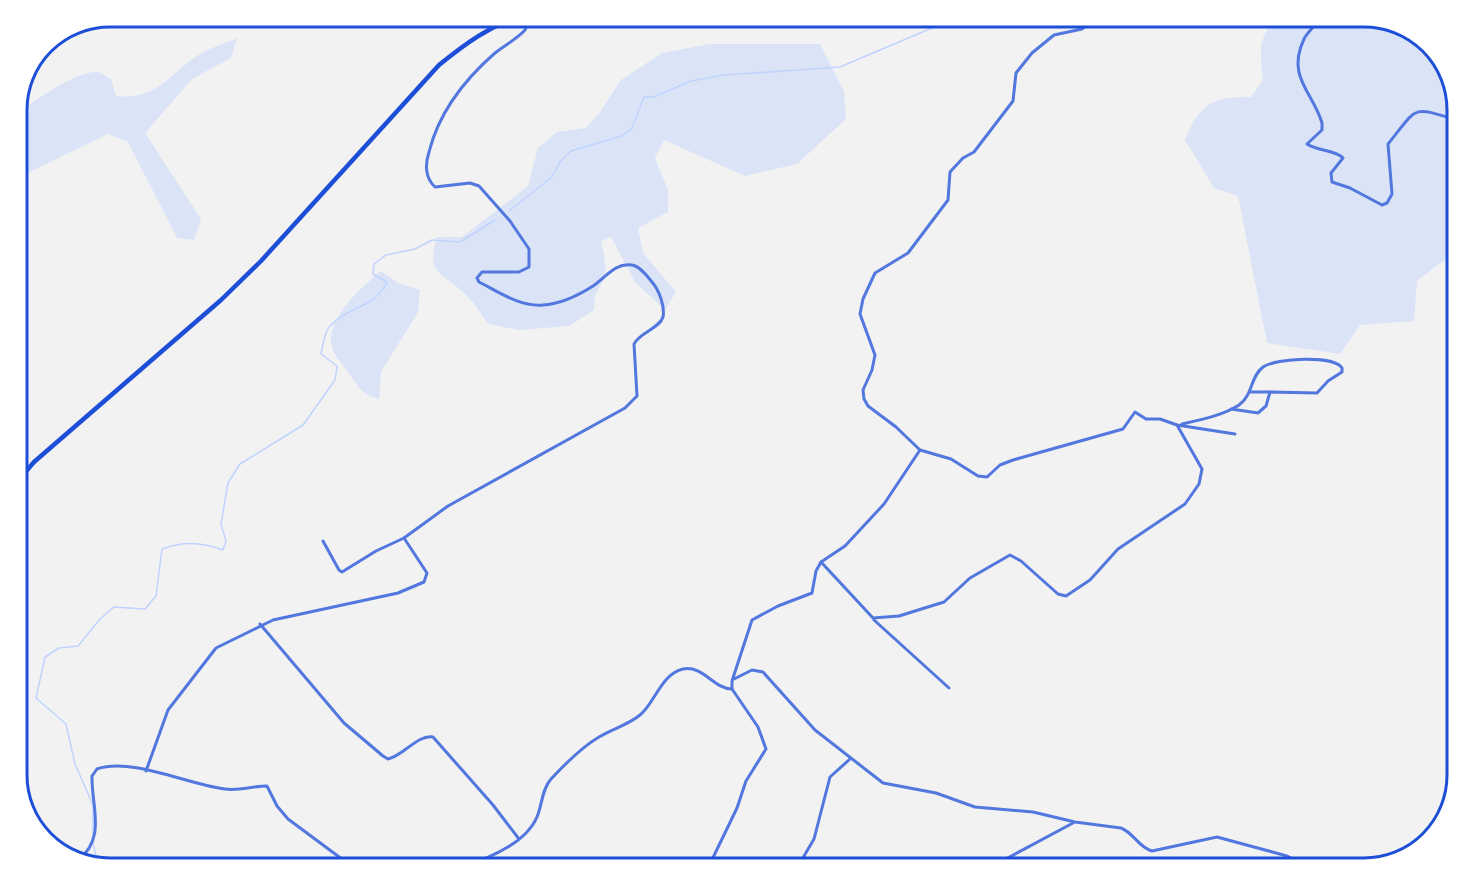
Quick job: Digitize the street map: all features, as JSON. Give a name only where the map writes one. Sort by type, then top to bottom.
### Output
[{"type":"main road","points":[[27,470],[221,300],[261,261],[439,65],[464,44],[491,27]]},
{"type":"street","points":[[323,541],[340,572],[404,538],[448,506],[625,408],[633,402],[638,392],[634,344],[636,339],[661,321],[663,316],[662,303],[655,285],[633,265],[620,265],[593,286],[570,298],[544,305],[520,303],[479,282],[477,276],[482,272],[526,270],[531,263],[529,249],[510,221],[479,186],[470,183],[435,186],[430,180],[427,158],[438,122],[447,105],[480,67],[526,27]]},
{"type":"street","points":[[1085,27],[1054,35],[1021,66],[1016,73],[1013,101],[974,152],[963,158],[950,172],[948,200],[908,253],[875,273],[863,299],[860,314],[874,355],[872,370],[863,390],[864,399],[868,406],[920,450],[951,459],[978,476],[987,477],[1000,465],[1013,460],[1123,429],[1135,412],[1146,419],[1163,419],[1177,425],[1235,434]]},
{"type":"street","points":[[1313,27],[1304,39],[1298,64],[1302,86],[1322,123],[1322,130],[1307,144],[1316,150],[1338,154],[1343,158],[1331,173],[1332,182],[1350,188],[1382,205],[1387,203],[1392,194],[1388,144],[1414,112],[1423,110],[1447,117]]},
{"type":"street","points":[[1177,425],[1231,409],[1246,399],[1260,371],[1277,361],[1329,361],[1340,364],[1342,368],[1342,372],[1328,381],[1317,393],[1251,392]]},
{"type":"street","points":[[1231,409],[1258,413],[1266,406],[1270,392]]},
{"type":"street","points":[[873,618],[919,611],[944,602],[970,578],[1010,555],[1022,561],[1058,594],[1070,594],[1096,575],[1118,549],[1178,510],[1193,494],[1202,469],[1177,425]]},
{"type":"street","points":[[713,858],[737,808],[746,781],[766,749],[758,728],[732,689],[732,681],[749,624],[778,606],[812,593],[821,562],[845,546],[884,504],[920,450]]},
{"type":"street","points":[[146,771],[168,710],[212,653],[224,643],[260,624],[310,610],[387,596],[420,585],[427,578],[427,573],[404,538]]},
{"type":"street","points":[[821,562],[873,618],[950,688]]},
{"type":"street","points":[[260,624],[344,723],[383,756],[388,759],[402,755],[422,739],[433,737],[493,805],[519,839]]},
{"type":"street","points":[[479,858],[519,839],[535,821],[551,779],[597,738],[640,715],[658,690],[676,673],[683,669],[694,670],[726,689],[732,689]]},
{"type":"street","points":[[732,681],[752,670],[763,672],[808,723],[850,759],[883,783],[936,793],[975,807],[1033,812],[1075,822],[1127,830],[1142,847],[1152,851],[1217,837],[1291,858]]},
{"type":"street","points":[[803,858],[814,838],[830,777],[850,759]]},
{"type":"street","points":[[84,854],[94,838],[96,811],[91,780],[94,772],[103,767],[114,766],[224,789],[267,786],[277,806],[288,819],[341,858]]},
{"type":"street","points":[[1008,858],[1075,822]]},
{"type":"shaded area","points":[[1270,27],[1364,27],[1396,33],[1423,51],[1441,78],[1444,89],[1447,105],[1447,258],[1417,281],[1414,321],[1360,325],[1340,354],[1267,343],[1238,196],[1214,188],[1185,140],[1196,118],[1209,105],[1227,98],[1251,97],[1263,80],[1261,46]]},
{"type":"shaded area","points":[[237,38],[231,58],[192,79],[145,133],[201,219],[194,240],[177,238],[128,142],[108,134],[27,174],[27,106],[34,101],[79,76],[98,72],[111,79],[116,96],[141,95],[159,86],[209,49]]},
{"type":"shaded area","points":[[709,44],[820,44],[844,91],[846,119],[797,164],[745,176],[664,140],[655,158],[668,190],[668,212],[638,228],[643,253],[676,292],[665,310],[635,282],[611,237],[601,241],[606,270],[595,295],[594,310],[569,326],[519,330],[488,324],[468,297],[438,272],[433,259],[437,237],[462,237],[528,186],[538,148],[557,132],[586,128],[600,112],[621,80],[662,53]]},
{"type":"shaded area","points":[[381,271],[398,283],[420,290],[418,312],[381,372],[379,399],[365,393],[358,386],[336,356],[331,339],[338,316],[355,295]]},
{"type":"waterway","points":[[509,211],[552,177],[560,162],[571,151],[622,136],[632,128],[644,97],[654,97],[691,81],[724,75],[840,67],[934,27]]},
{"type":"waterway","points":[[93,835],[93,805],[75,764],[66,724],[36,698],[45,657],[59,648],[78,646],[100,619],[114,607],[145,609],[156,596],[162,549],[192,544],[208,545],[223,550],[226,541],[221,524],[228,483],[240,464],[303,425],[335,380],[337,366],[321,354],[326,334],[329,327],[339,318],[370,302],[382,290],[387,282],[373,274],[374,264],[386,255],[415,249],[432,240],[460,242],[495,220]]},
{"type":"waterway","points":[[93,843],[96,856]]}]
